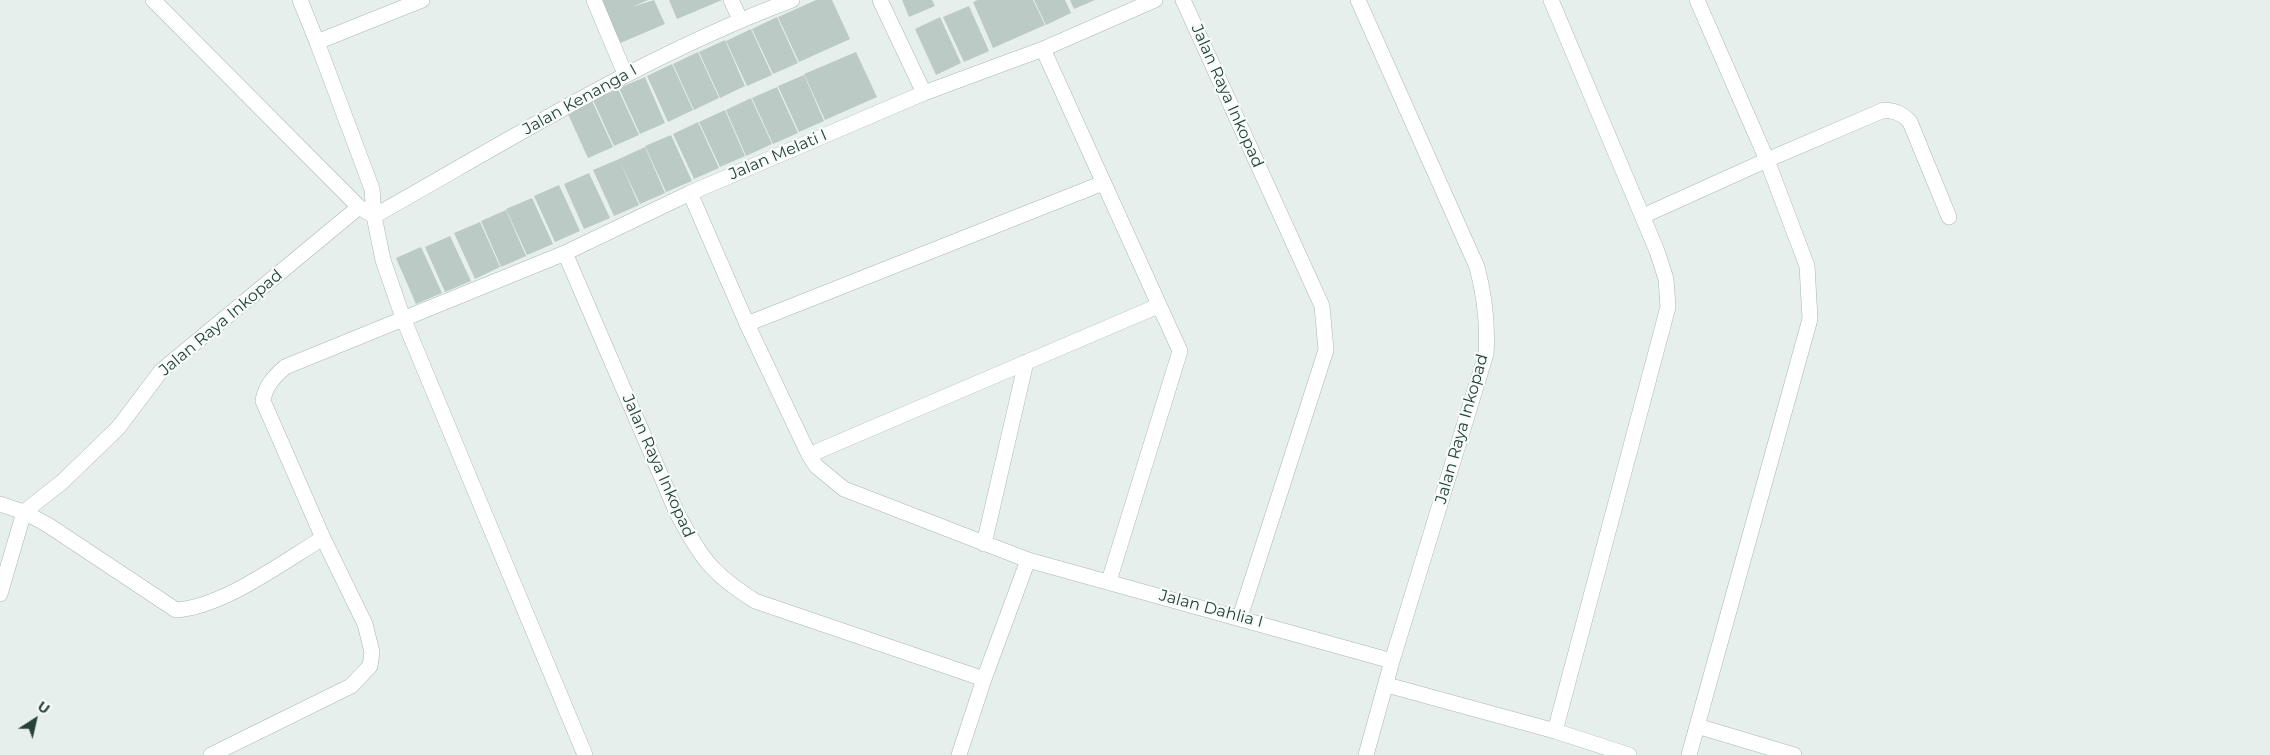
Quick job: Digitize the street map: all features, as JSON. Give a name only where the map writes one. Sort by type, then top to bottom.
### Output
[{"type":"street","points":[[153,0],[359,207],[374,216]]},
{"type":"street","points":[[300,0],[372,189],[374,216],[383,260],[403,318],[585,755]]},
{"type":"street","points":[[317,42],[422,0]]},
{"type":"street","points":[[594,0],[626,74]]},
{"type":"street","points":[[732,0],[740,19]]},
{"type":"street","name":"Jalan Kenanga I","points":[[374,216],[626,74],[740,19],[792,0]]},
{"type":"street","points":[[880,0],[924,93]]},
{"type":"street","name":"Jalan Melati I","points":[[403,318],[565,253],[690,193],[924,93],[1043,50],[1155,0]]},
{"type":"street","name":"Jalan Raya Inkopad","points":[[1183,0],[1322,306],[1326,331],[1326,350],[1240,617]]},
{"type":"street","name":"Jalan Raya Inkopad","points":[[1358,0],[1477,267],[1485,297],[1488,326],[1486,354],[1392,661],[1387,685],[1366,755]]},
{"type":"street","points":[[1551,0],[1643,216],[1666,279],[1668,307],[1555,731]]},
{"type":"street","points":[[1688,755],[1810,319],[1807,266],[1766,160],[1696,0]]},
{"type":"street","points":[[1043,50],[1158,306],[1180,350],[1109,581]]},
{"type":"street","points":[[1643,216],[1766,160],[1884,110],[1895,111],[1905,116],[1911,124],[1949,217]]},
{"type":"street","points":[[747,324],[1103,183]]},
{"type":"street","points":[[690,193],[747,324],[816,466],[844,489],[1028,560],[984,679],[959,755]]},
{"type":"street","name":"Jalan Raya Inkopad","points":[[24,512],[62,482],[118,428],[161,371],[359,207]]},
{"type":"street","name":"Jalan Raya Inkopad","points":[[565,253],[677,513],[694,546],[711,568],[729,584],[755,601],[984,679]]},
{"type":"street","points":[[809,455],[1158,306]]},
{"type":"street","points":[[211,755],[351,686],[370,666],[372,652],[365,624],[323,538],[263,401],[264,392],[276,375],[285,367],[403,318]]},
{"type":"street","points":[[984,544],[1026,362]]},
{"type":"street","points":[[0,504],[24,512],[48,525],[176,610],[192,609],[235,591],[323,538]]},
{"type":"street","points":[[0,594],[24,512]]},
{"type":"street","name":"Jalan Dahlia I","points":[[1028,560],[1240,617],[1392,661]]},
{"type":"street","points":[[1387,685],[1555,731],[1629,755]]},
{"type":"street","points":[[1697,726],[1794,755]]},
{"type":"building","points":[[599,0],[648,0],[632,7],[654,0],[665,24],[618,44]]},
{"type":"building","points":[[669,0],[722,0],[677,19]]},
{"type":"building","points":[[816,0],[832,0],[850,39],[799,62],[778,17]]},
{"type":"building","points":[[902,0],[932,0],[935,6],[909,17]]},
{"type":"building","points":[[978,0],[1033,0],[1045,25],[993,48],[973,2]]},
{"type":"building","points":[[1034,0],[1065,0],[1071,13],[1046,25]]},
{"type":"building","points":[[1070,0],[1095,0],[1074,9]]},
{"type":"building","points":[[969,6],[989,51],[964,62],[943,17]]},
{"type":"building","points":[[777,17],[798,63],[773,74],[752,29]]},
{"type":"building","points":[[940,17],[961,63],[936,75],[915,29]]},
{"type":"building","points":[[751,29],[772,75],[747,86],[726,41]]},
{"type":"building","points":[[725,40],[745,86],[720,98],[699,52]]},
{"type":"building","points":[[698,52],[719,98],[694,110],[673,64]]},
{"type":"building","points":[[856,52],[877,97],[825,120],[804,74]]},
{"type":"building","points":[[672,64],[693,110],[668,122],[647,76]]},
{"type":"building","points":[[804,75],[824,121],[799,132],[778,86]]},
{"type":"building","points":[[645,77],[665,123],[640,134],[619,88]]},
{"type":"building","points":[[777,87],[798,133],[773,144],[752,98]]},
{"type":"building","points":[[618,89],[639,135],[614,146],[593,100]]},
{"type":"building","points":[[751,98],[772,144],[746,156],[726,110]]},
{"type":"building","points":[[592,101],[613,147],[588,158],[567,112]]},
{"type":"building","points":[[725,110],[745,156],[720,167],[699,122]]},
{"type":"building","points":[[698,122],[719,168],[694,179],[673,134]]},
{"type":"building","points":[[671,135],[692,181],[666,192],[645,146]]},
{"type":"building","points":[[645,147],[665,193],[640,204],[619,159]]},
{"type":"building","points":[[619,159],[639,205],[614,216],[593,170]]},
{"type":"building","points":[[589,173],[610,218],[584,229],[564,184]]},
{"type":"building","points":[[559,185],[580,231],[555,242],[534,196]]},
{"type":"building","points":[[532,198],[553,244],[527,255],[506,209]]},
{"type":"building","points":[[506,210],[526,256],[501,267],[481,221]]},
{"type":"building","points":[[480,222],[500,267],[475,279],[454,233]]},
{"type":"building","points":[[450,236],[471,281],[445,292],[425,247]]},
{"type":"building","points":[[421,247],[442,293],[416,304],[396,258]]}]
